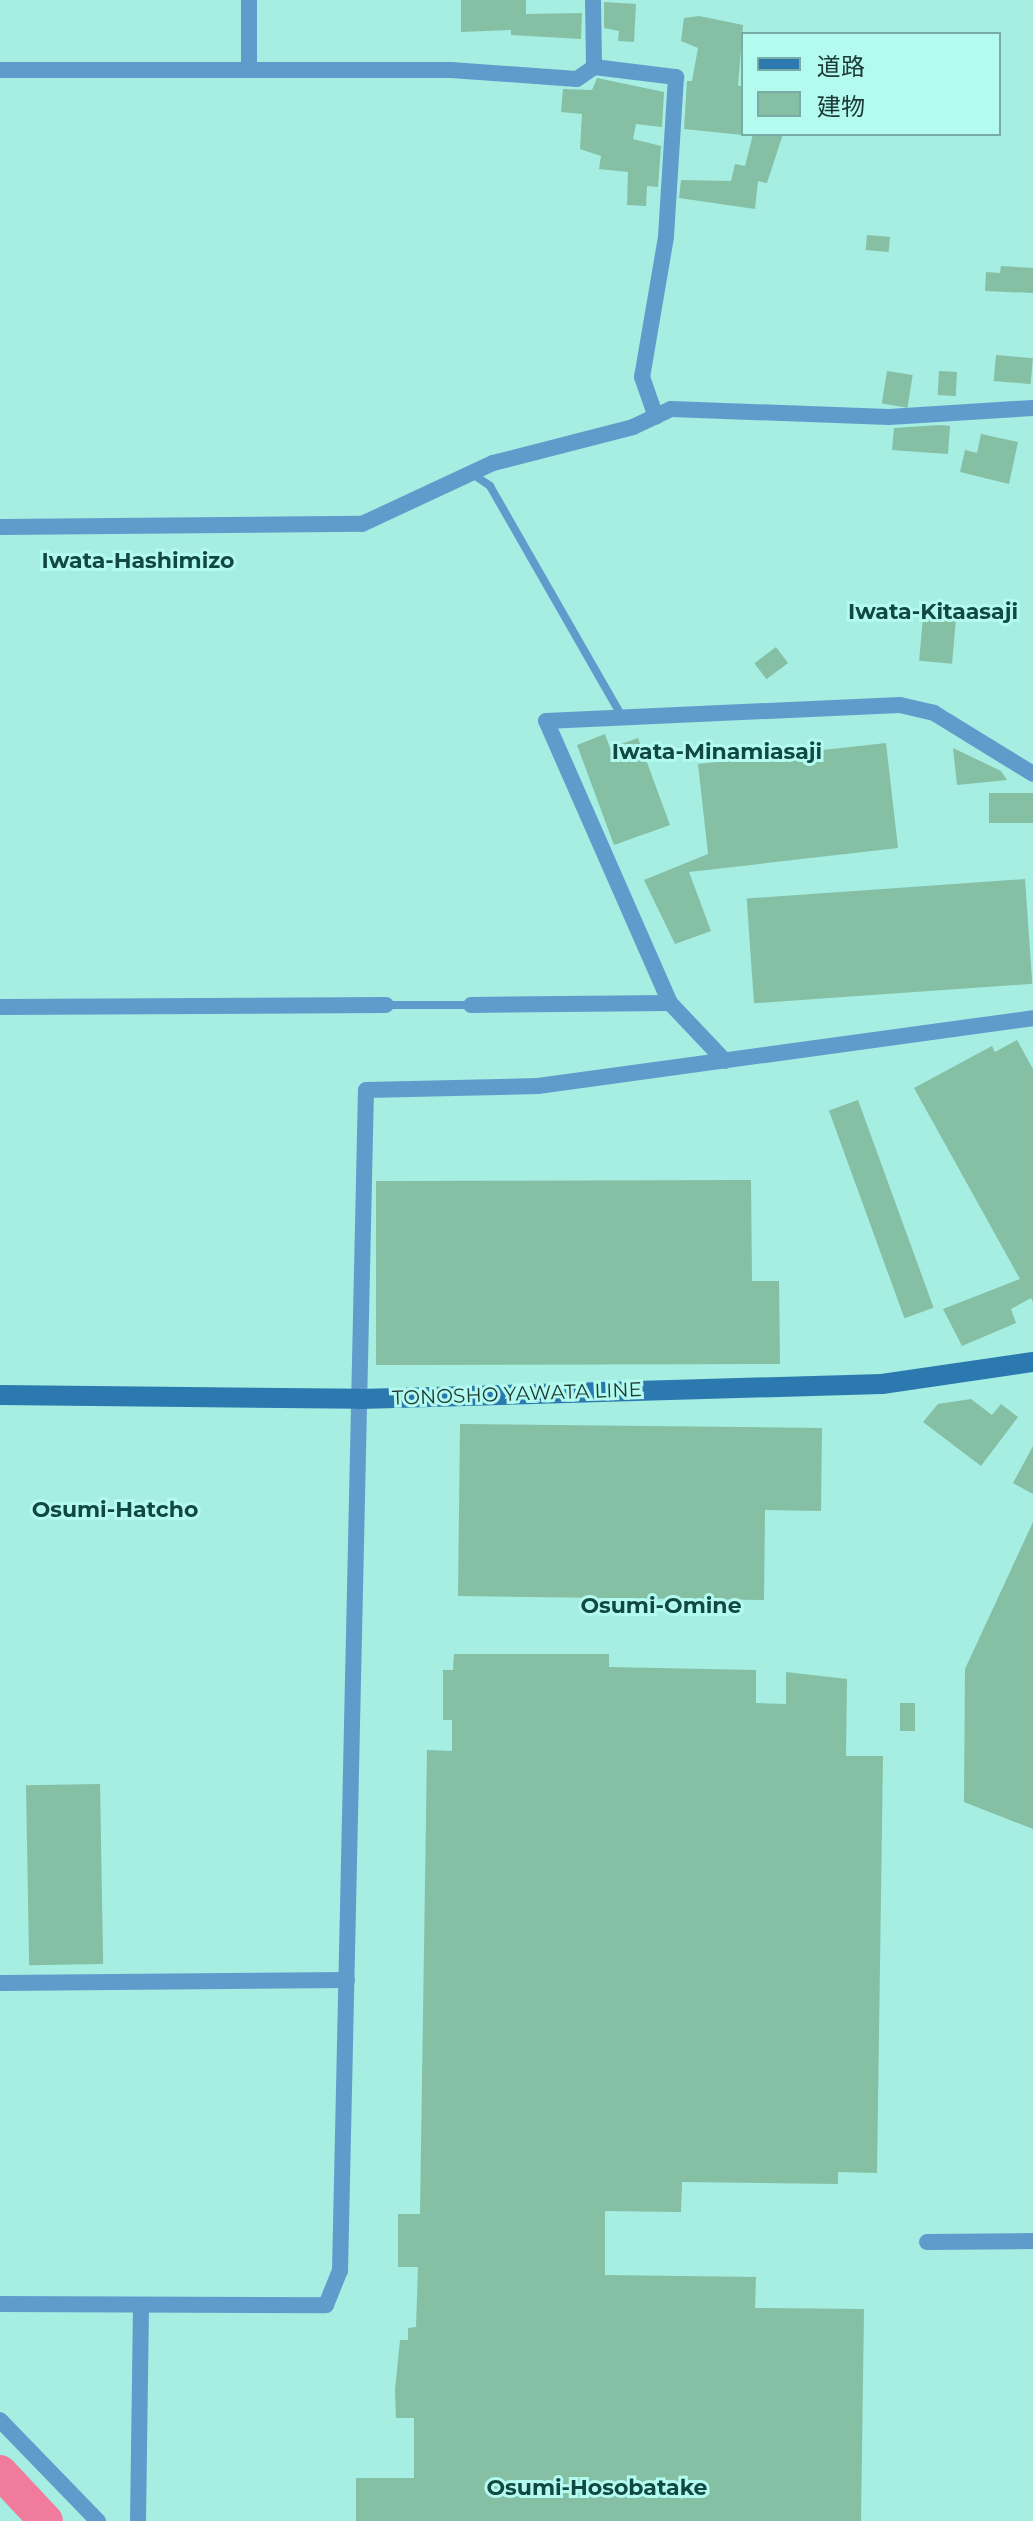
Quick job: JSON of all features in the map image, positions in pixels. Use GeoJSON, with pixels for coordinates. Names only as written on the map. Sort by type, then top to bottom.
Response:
{"type":"FeatureCollection","features":[{"type":"Feature","properties":{"kind":"main road","name":"TONOSHO YAWATA LINE"},"geometry":{"type":"LineString","coordinates":[[0,1395],[360,1399],[882,1384],[1033,1362]]}},
{"type":"Feature","properties":{"kind":"street"},"geometry":{"type":"LineString","coordinates":[[249,0],[249,68]]}},
{"type":"Feature","properties":{"kind":"street"},"geometry":{"type":"LineString","coordinates":[[593,0],[594,67]]}},
{"type":"Feature","properties":{"kind":"street"},"geometry":{"type":"LineString","coordinates":[[0,70],[451,70],[577,79],[594,67],[676,77],[666,237],[642,377],[656,417]]}},
{"type":"Feature","properties":{"kind":"street"},"geometry":{"type":"LineString","coordinates":[[0,527],[362,524],[470,472],[656,417],[671,409],[889,417],[1033,408]]}},
{"type":"Feature","properties":{"kind":"street"},"geometry":{"type":"LineString","coordinates":[[725,1061],[670,1003],[546,721],[900,705],[934,713],[1033,774]]}},
{"type":"Feature","properties":{"kind":"street"},"geometry":{"type":"LineString","coordinates":[[471,1005],[670,1003]]}},
{"type":"Feature","properties":{"kind":"street"},"geometry":{"type":"LineString","coordinates":[[0,1007],[386,1005]]}},
{"type":"Feature","properties":{"kind":"street"},"geometry":{"type":"LineString","coordinates":[[0,2304],[326,2305],[340,2271],[366,1090],[538,1086],[1033,1018]]}},
{"type":"Feature","properties":{"kind":"street"},"geometry":{"type":"LineString","coordinates":[[0,1983],[347,1980]]}},
{"type":"Feature","properties":{"kind":"street"},"geometry":{"type":"LineString","coordinates":[[927,2242],[1033,2241]]}},
{"type":"Feature","properties":{"kind":"street"},"geometry":{"type":"LineString","coordinates":[[138,2521],[141,2305]]}},
{"type":"Feature","properties":{"kind":"street"},"geometry":{"type":"LineString","coordinates":[[0,2420],[98,2521]]}},
{"type":"Feature","properties":{"kind":"lane"},"geometry":{"type":"LineString","coordinates":[[470,472],[490,486],[623,719]]}},
{"type":"Feature","properties":{"kind":"lane"},"geometry":{"type":"LineString","coordinates":[[386,1005],[471,1005]]}},
{"type":"Feature","properties":{"kind":"building"},"geometry":{"type":"Polygon","coordinates":[[[461,0],[526,0],[526,14],[582,13],[581,39],[511,35],[511,30],[461,32],[461,0]]]}},
{"type":"Feature","properties":{"kind":"building"},"geometry":{"type":"Polygon","coordinates":[[[604,2],[636,4],[634,42],[618,41],[619,31],[604,28],[604,2]]]}},
{"type":"Feature","properties":{"kind":"building"},"geometry":{"type":"Polygon","coordinates":[[[699,16],[743,25],[738,86],[741,86],[741,135],[684,129],[687,81],[692,81],[698,48],[681,41],[684,18],[699,16]]]}},
{"type":"Feature","properties":{"kind":"building"},"geometry":{"type":"Polygon","coordinates":[[[597,78],[664,92],[662,127],[636,124],[633,139],[661,146],[658,187],[647,186],[646,206],[627,205],[628,172],[599,169],[601,156],[580,149],[582,114],[561,112],[563,89],[592,90],[597,78]]]}},
{"type":"Feature","properties":{"kind":"building"},"geometry":{"type":"Polygon","coordinates":[[[752,136],[782,136],[767,183],[758,181],[755,209],[679,198],[681,180],[731,181],[735,164],[745,166],[752,136]]]}},
{"type":"Feature","properties":{"kind":"building"},"geometry":{"type":"Polygon","coordinates":[[[867,235],[890,237],[889,252],[866,250],[867,235]]]}},
{"type":"Feature","properties":{"kind":"building"},"geometry":{"type":"Polygon","coordinates":[[[1001,266],[1033,268],[1033,293],[985,291],[986,272],[1000,273],[1001,266]]]}},
{"type":"Feature","properties":{"kind":"building"},"geometry":{"type":"Polygon","coordinates":[[[996,355],[1033,358],[1031,384],[994,381],[996,355]]]}},
{"type":"Feature","properties":{"kind":"building"},"geometry":{"type":"Polygon","coordinates":[[[887,371],[913,375],[908,408],[882,404],[887,371]]]}},
{"type":"Feature","properties":{"kind":"building"},"geometry":{"type":"Polygon","coordinates":[[[939,371],[957,372],[956,396],[938,395],[939,371]]]}},
{"type":"Feature","properties":{"kind":"building"},"geometry":{"type":"Polygon","coordinates":[[[950,426],[948,454],[892,450],[894,428],[950,426]]]}},
{"type":"Feature","properties":{"kind":"building"},"geometry":{"type":"Polygon","coordinates":[[[981,434],[1018,442],[1009,484],[960,472],[965,450],[977,453],[981,434]]]}},
{"type":"Feature","properties":{"kind":"building"},"geometry":{"type":"Polygon","coordinates":[[[923,617],[956,620],[952,664],[919,661],[923,617]]]}},
{"type":"Feature","properties":{"kind":"building"},"geometry":{"type":"Polygon","coordinates":[[[776,647],[788,663],[766,679],[754,663],[776,647]]]}},
{"type":"Feature","properties":{"kind":"building"},"geometry":{"type":"Polygon","coordinates":[[[605,734],[610,748],[638,738],[670,825],[614,845],[577,745],[605,734]]]}},
{"type":"Feature","properties":{"kind":"building"},"geometry":{"type":"Polygon","coordinates":[[[886,743],[898,848],[689,872],[711,931],[675,944],[644,880],[708,854],[698,764],[886,743]]]}},
{"type":"Feature","properties":{"kind":"building"},"geometry":{"type":"Polygon","coordinates":[[[953,748],[1001,771],[1007,780],[957,785],[953,748]]]}},
{"type":"Feature","properties":{"kind":"building"},"geometry":{"type":"Polygon","coordinates":[[[989,793],[1033,793],[1033,823],[989,823],[989,793]]]}},
{"type":"Feature","properties":{"kind":"building"},"geometry":{"type":"Polygon","coordinates":[[[1025,879],[1032,984],[754,1003],[747,898],[1025,879]]]}},
{"type":"Feature","properties":{"kind":"building"},"geometry":{"type":"Polygon","coordinates":[[[1017,1040],[1033,1069],[1033,1302],[1031,1298],[1011,1309],[1016,1323],[962,1346],[943,1309],[1020,1279],[914,1088],[992,1046],[995,1052],[1017,1040]]]}},
{"type":"Feature","properties":{"kind":"building"},"geometry":{"type":"Polygon","coordinates":[[[858,1100],[934,1308],[904,1318],[829,1111],[858,1100]]]}},
{"type":"Feature","properties":{"kind":"building"},"geometry":{"type":"Polygon","coordinates":[[[751,1180],[752,1281],[779,1281],[780,1364],[376,1365],[376,1181],[751,1180]]]}},
{"type":"Feature","properties":{"kind":"building"},"geometry":{"type":"Polygon","coordinates":[[[971,1399],[992,1415],[1001,1404],[1018,1417],[981,1466],[923,1422],[938,1404],[971,1399]]]}},
{"type":"Feature","properties":{"kind":"building"},"geometry":{"type":"Polygon","coordinates":[[[460,1424],[822,1428],[821,1511],[765,1510],[764,1600],[458,1596],[460,1424]]]}},
{"type":"Feature","properties":{"kind":"building"},"geometry":{"type":"Polygon","coordinates":[[[1033,1446],[1033,1494],[1013,1483],[1033,1446]]]}},
{"type":"Feature","properties":{"kind":"building"},"geometry":{"type":"Polygon","coordinates":[[[1033,1522],[1033,1829],[964,1802],[965,1669],[1033,1522]]]}},
{"type":"Feature","properties":{"kind":"building"},"geometry":{"type":"Polygon","coordinates":[[[454,1654],[609,1654],[609,1667],[756,1670],[756,1703],[786,1704],[786,1672],[847,1679],[846,1756],[883,1756],[877,2173],[838,2172],[838,2184],[682,2182],[681,2212],[605,2211],[605,2275],[756,2277],[755,2308],[864,2309],[861,2521],[356,2521],[356,2478],[414,2478],[414,2418],[396,2418],[395,2390],[400,2340],[408,2340],[408,2328],[416,2327],[418,2267],[398,2267],[398,2214],[420,2214],[427,1750],[452,1751],[452,1720],[443,1720],[443,1670],[453,1670],[454,1654]]]}},
{"type":"Feature","properties":{"kind":"building"},"geometry":{"type":"Polygon","coordinates":[[[900,1703],[915,1703],[915,1731],[900,1731],[900,1703]]]}},
{"type":"Feature","properties":{"kind":"building"},"geometry":{"type":"Polygon","coordinates":[[[100,1784],[103,1964],[29,1965],[26,1785],[100,1784]]]}},
{"type":"Feature","properties":{"kind":"waterway"},"geometry":{"type":"LineString","coordinates":[[0,2472],[46,2521]]}},
{"type":"Feature","properties":{"kind":"district","name":"Iwata-Hashimizo"},"geometry":{"type":"Point","coordinates":[138,561]}},
{"type":"Feature","properties":{"kind":"district","name":"Iwata-Kitaasaji"},"geometry":{"type":"Point","coordinates":[933,612]}},
{"type":"Feature","properties":{"kind":"district","name":"Iwata-Minamiasaji"},"geometry":{"type":"Point","coordinates":[717,752]}},
{"type":"Feature","properties":{"kind":"district","name":"Osumi-Hatcho"},"geometry":{"type":"Point","coordinates":[115,1510]}},
{"type":"Feature","properties":{"kind":"district","name":"Osumi-Omine"},"geometry":{"type":"Point","coordinates":[661,1606]}},
{"type":"Feature","properties":{"kind":"district","name":"Osumi-Hosobatake"},"geometry":{"type":"Point","coordinates":[597,2488]}}]}
